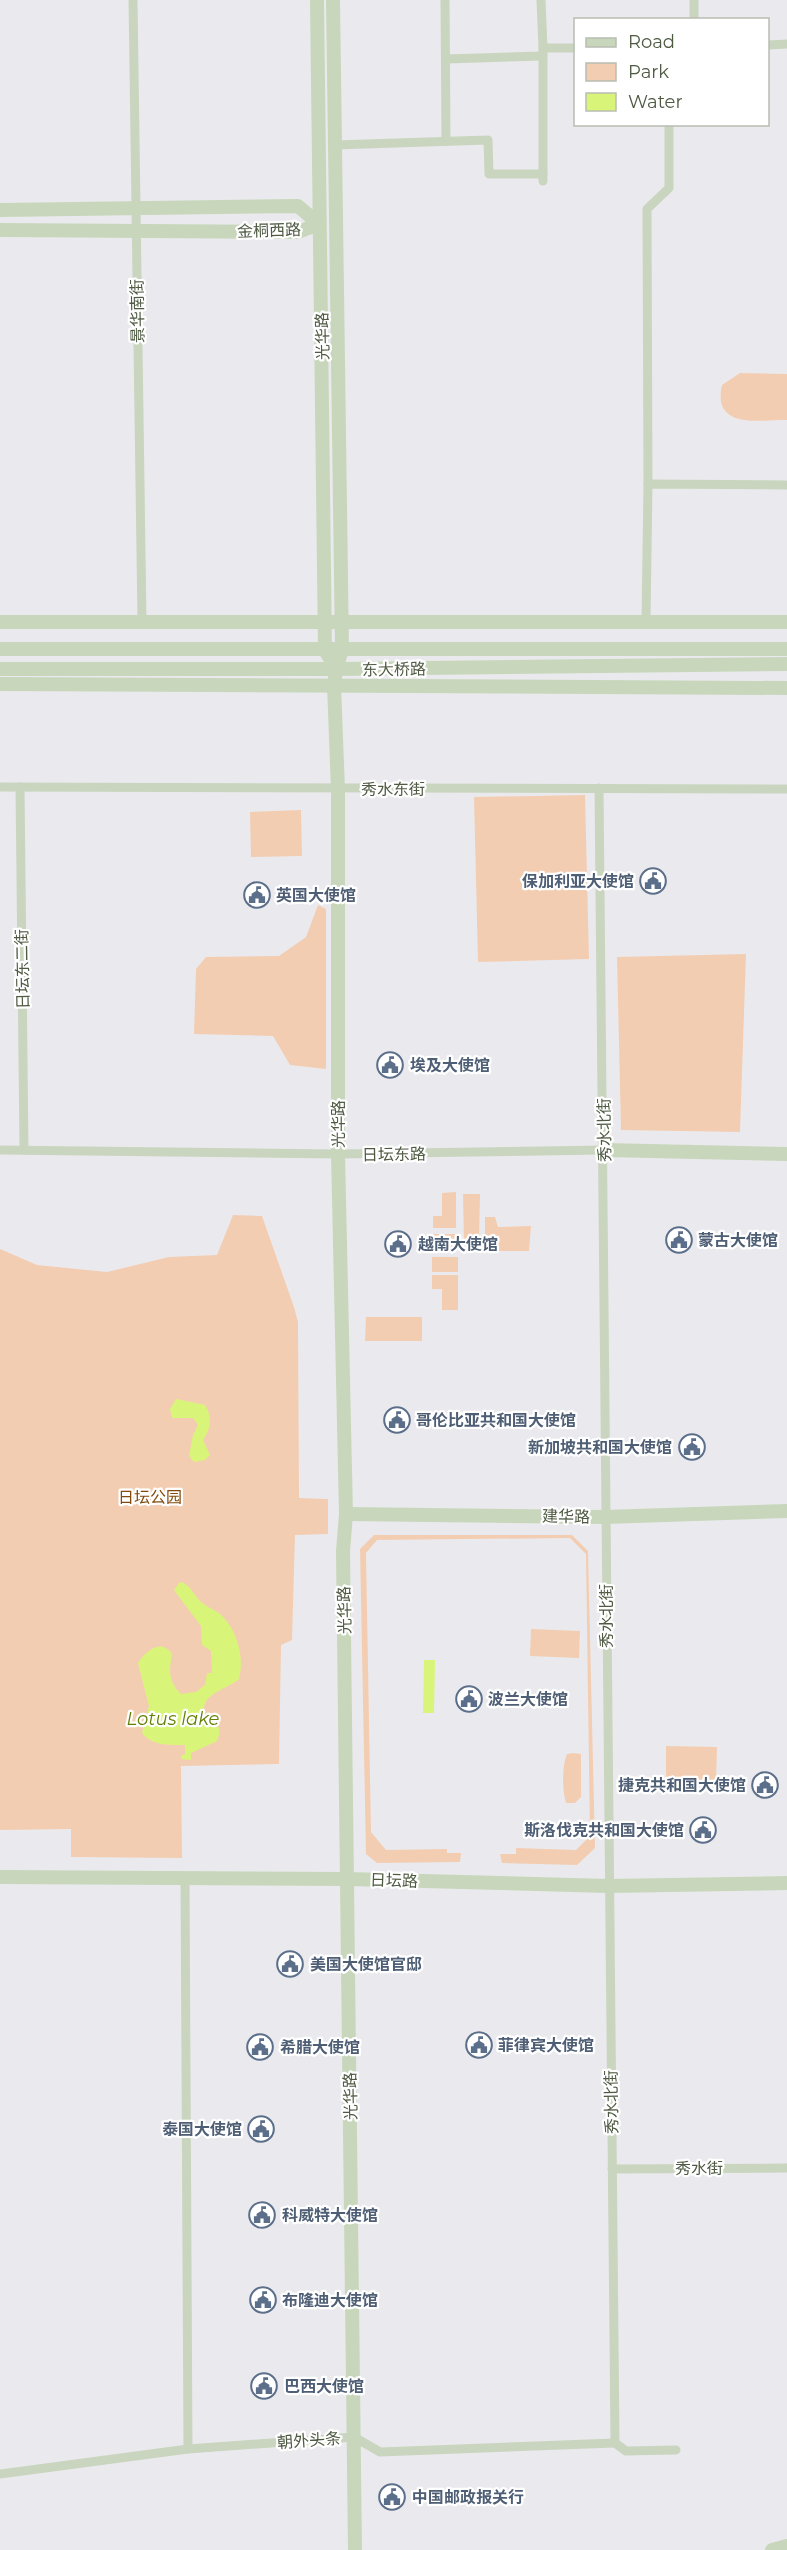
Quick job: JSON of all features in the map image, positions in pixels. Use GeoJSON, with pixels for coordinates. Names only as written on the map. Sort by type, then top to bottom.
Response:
{"type":"FeatureCollection","features":[{"type":"Feature","properties":{"kind":"main road","name":"光华路"},"geometry":{"type":"LineString","coordinates":[[316,0],[325,650]]}},
{"type":"Feature","properties":{"kind":"main road","name":"光华路"},"geometry":{"type":"LineString","coordinates":[[333,0],[342,650],[334,685],[338,790],[338,1154],[346,1514],[343,1551],[355,2550]]}},
{"type":"Feature","properties":{"kind":"main road","name":"金桐西路"},"geometry":{"type":"LineString","coordinates":[[0,210],[298,206],[319,224],[298,232],[0,230]]}},
{"type":"Feature","properties":{"kind":"main road"},"geometry":{"type":"LineString","coordinates":[[0,622],[787,622]]}},
{"type":"Feature","properties":{"kind":"main road","name":"东大桥路"},"geometry":{"type":"LineString","coordinates":[[0,649],[787,649]]}},
{"type":"Feature","properties":{"kind":"main road"},"geometry":{"type":"LineString","coordinates":[[325,650],[336,669]]}},
{"type":"Feature","properties":{"kind":"main road","name":"东大桥路"},"geometry":{"type":"LineString","coordinates":[[0,669],[336,669],[787,664]]}},
{"type":"Feature","properties":{"kind":"main road"},"geometry":{"type":"LineString","coordinates":[[0,684],[787,688]]}},
{"type":"Feature","properties":{"kind":"main road","name":"日坛东路"},"geometry":{"type":"LineString","coordinates":[[604,1150],[787,1154]]}},
{"type":"Feature","properties":{"kind":"main road","name":"建华路"},"geometry":{"type":"LineString","coordinates":[[346,1514],[605,1517],[787,1511]]}},
{"type":"Feature","properties":{"kind":"main road","name":"日坛路"},"geometry":{"type":"LineString","coordinates":[[0,1877],[346,1879],[608,1886],[787,1883]]}},
{"type":"Feature","properties":{"kind":"main road"},"geometry":{"type":"LineString","coordinates":[[772,2550],[787,2546]]}},
{"type":"Feature","properties":{"kind":"street","name":"景华南街"},"geometry":{"type":"LineString","coordinates":[[133,0],[142,622]]}},
{"type":"Feature","properties":{"kind":"street"},"geometry":{"type":"LineString","coordinates":[[446,0],[446,141]]}},
{"type":"Feature","properties":{"kind":"street"},"geometry":{"type":"LineString","coordinates":[[335,145],[488,140],[489,174],[543,177],[541,0]]}},
{"type":"Feature","properties":{"kind":"street"},"geometry":{"type":"LineString","coordinates":[[694,0],[694,18]]}},
{"type":"Feature","properties":{"kind":"street"},"geometry":{"type":"LineString","coordinates":[[769,45],[787,44]]}},
{"type":"Feature","properties":{"kind":"street"},"geometry":{"type":"LineString","coordinates":[[446,59],[574,48]]}},
{"type":"Feature","properties":{"kind":"street"},"geometry":{"type":"LineString","coordinates":[[646,621],[647,209],[669,188],[669,126]]}},
{"type":"Feature","properties":{"kind":"street"},"geometry":{"type":"LineString","coordinates":[[648,484],[787,485]]}},
{"type":"Feature","properties":{"kind":"street","name":"秀水东街"},"geometry":{"type":"LineString","coordinates":[[0,787],[338,790],[787,789]]}},
{"type":"Feature","properties":{"kind":"street","name":"日坛东二街"},"geometry":{"type":"LineString","coordinates":[[20,787],[24,1150]]}},
{"type":"Feature","properties":{"kind":"street","name":"秀水北街"},"geometry":{"type":"LineString","coordinates":[[599,788],[615,2443]]}},
{"type":"Feature","properties":{"kind":"street","name":"日坛东路"},"geometry":{"type":"LineString","coordinates":[[0,1150],[338,1154],[604,1150]]}},
{"type":"Feature","properties":{"kind":"street"},"geometry":{"type":"LineString","coordinates":[[185,1878],[188,2449]]}},
{"type":"Feature","properties":{"kind":"street","name":"秀水街"},"geometry":{"type":"LineString","coordinates":[[612,2169],[787,2168]]}},
{"type":"Feature","properties":{"kind":"street","name":"朝外头条"},"geometry":{"type":"LineString","coordinates":[[0,2474],[188,2449],[354,2437],[380,2452],[615,2443],[626,2451],[676,2450]]}},
{"type":"Feature","properties":{"kind":"green space"},"geometry":{"type":"Polygon","coordinates":[[[740,373],[787,374],[787,420],[751,421],[731,415],[724,409],[721,399],[722,385],[740,373]]]}},
{"type":"Feature","properties":{"kind":"green space"},"geometry":{"type":"Polygon","coordinates":[[[585,795],[589,959],[478,962],[474,797],[585,795]]]}},
{"type":"Feature","properties":{"kind":"green space"},"geometry":{"type":"Polygon","coordinates":[[[301,810],[302,856],[251,857],[250,812],[301,810]]]}},
{"type":"Feature","properties":{"kind":"green space"},"geometry":{"type":"Polygon","coordinates":[[[318,905],[326,909],[326,1069],[290,1065],[273,1036],[194,1034],[196,969],[206,957],[279,956],[306,937],[318,905]]]}},
{"type":"Feature","properties":{"kind":"green space"},"geometry":{"type":"Polygon","coordinates":[[[746,954],[740,1132],[621,1130],[617,957],[746,954]]]}},
{"type":"Feature","properties":{"kind":"green space"},"geometry":{"type":"Polygon","coordinates":[[[456,1192],[456,1228],[433,1228],[433,1216],[442,1216],[442,1193],[456,1192]]]}},
{"type":"Feature","properties":{"kind":"green space"},"geometry":{"type":"Polygon","coordinates":[[[463,1194],[480,1194],[479,1241],[464,1242],[463,1194]]]}},
{"type":"Feature","properties":{"kind":"green space","name":"日坛公园"},"geometry":{"type":"Polygon","coordinates":[[[233,1215],[262,1216],[294,1307],[298,1322],[299,1498],[328,1499],[328,1534],[295,1535],[292,1640],[281,1645],[279,1764],[181,1766],[182,1858],[71,1857],[71,1829],[0,1830],[0,1249],[37,1265],[107,1272],[169,1257],[217,1255],[233,1215]]]}},
{"type":"Feature","properties":{"kind":"green space"},"geometry":{"type":"Polygon","coordinates":[[[485,1217],[495,1217],[498,1227],[531,1226],[529,1251],[490,1251],[485,1243],[485,1217]]]}},
{"type":"Feature","properties":{"kind":"green space"},"geometry":{"type":"Polygon","coordinates":[[[431,1234],[458,1234],[458,1248],[431,1248],[431,1234]]]}},
{"type":"Feature","properties":{"kind":"green space"},"geometry":{"type":"Polygon","coordinates":[[[432,1257],[458,1257],[458,1272],[432,1272],[432,1257]]]}},
{"type":"Feature","properties":{"kind":"green space"},"geometry":{"type":"Polygon","coordinates":[[[432,1275],[458,1275],[458,1310],[442,1310],[442,1289],[432,1289],[432,1275]]]}},
{"type":"Feature","properties":{"kind":"green space"},"geometry":{"type":"Polygon","coordinates":[[[366,1317],[422,1317],[422,1341],[365,1341],[366,1317]]]}},
{"type":"Feature","properties":{"kind":"green space"},"geometry":{"type":"Polygon","coordinates":[[[374,1535],[572,1535],[588,1551],[595,1848],[577,1865],[502,1863],[500,1854],[516,1854],[516,1848],[576,1850],[590,1836],[586,1554],[570,1538],[377,1540],[366,1553],[371,1832],[386,1850],[447,1849],[447,1853],[461,1853],[460,1862],[377,1863],[366,1854],[360,1549],[374,1535]]]}},
{"type":"Feature","properties":{"kind":"green space"},"geometry":{"type":"Polygon","coordinates":[[[531,1629],[580,1631],[579,1658],[530,1656],[531,1629]]]}},
{"type":"Feature","properties":{"kind":"green space"},"geometry":{"type":"Polygon","coordinates":[[[666,1746],[717,1747],[716,1782],[666,1781],[666,1746]]]}},
{"type":"Feature","properties":{"kind":"green space"},"geometry":{"type":"Polygon","coordinates":[[[567,1754],[581,1754],[581,1797],[575,1803],[566,1803],[563,1785],[564,1765],[567,1754]]]}},
{"type":"Feature","properties":{"kind":"water"},"geometry":{"type":"Polygon","coordinates":[[[176,1399],[205,1405],[208,1410],[210,1423],[203,1440],[210,1455],[205,1460],[194,1462],[189,1456],[193,1435],[198,1425],[193,1418],[172,1418],[170,1409],[176,1399]]]}},
{"type":"Feature","properties":{"kind":"water","name":"Lotus lake"},"geometry":{"type":"Polygon","coordinates":[[[180,1582],[189,1587],[202,1603],[218,1612],[226,1620],[238,1644],[241,1662],[239,1679],[212,1695],[205,1703],[207,1718],[219,1729],[217,1741],[191,1753],[191,1760],[181,1759],[185,1754],[185,1745],[156,1743],[142,1733],[149,1706],[138,1663],[145,1654],[154,1648],[168,1649],[172,1654],[170,1676],[181,1694],[196,1692],[205,1685],[207,1673],[212,1673],[211,1651],[202,1645],[201,1626],[174,1590],[180,1582]]]}},
{"type":"Feature","properties":{"kind":"water"},"geometry":{"type":"Polygon","coordinates":[[[424,1660],[435,1660],[434,1713],[423,1713],[424,1660]]]}},
{"type":"Feature","properties":{"kind":"place","name":"保加利亚大使馆"},"geometry":{"type":"Point","coordinates":[653,881]}},
{"type":"Feature","properties":{"kind":"place","name":"英国大使馆"},"geometry":{"type":"Point","coordinates":[257,895]}},
{"type":"Feature","properties":{"kind":"place","name":"埃及大使馆"},"geometry":{"type":"Point","coordinates":[390,1065]}},
{"type":"Feature","properties":{"kind":"place","name":"蒙古大使馆"},"geometry":{"type":"Point","coordinates":[679,1240]}},
{"type":"Feature","properties":{"kind":"place","name":"越南大使馆"},"geometry":{"type":"Point","coordinates":[398,1244]}},
{"type":"Feature","properties":{"kind":"place","name":"哥伦比亚共和国大使馆"},"geometry":{"type":"Point","coordinates":[397,1420]}},
{"type":"Feature","properties":{"kind":"place","name":"新加坡共和国大使馆"},"geometry":{"type":"Point","coordinates":[692,1447]}},
{"type":"Feature","properties":{"kind":"place","name":"波兰大使馆"},"geometry":{"type":"Point","coordinates":[469,1699]}},
{"type":"Feature","properties":{"kind":"place","name":"捷克共和国大使馆"},"geometry":{"type":"Point","coordinates":[765,1785]}},
{"type":"Feature","properties":{"kind":"place","name":"斯洛伐克共和国大使馆"},"geometry":{"type":"Point","coordinates":[703,1830]}},
{"type":"Feature","properties":{"kind":"place","name":"美国大使馆官邸"},"geometry":{"type":"Point","coordinates":[290,1964]}},
{"type":"Feature","properties":{"kind":"place","name":"菲律宾大使馆"},"geometry":{"type":"Point","coordinates":[479,2045]}},
{"type":"Feature","properties":{"kind":"place","name":"希腊大使馆"},"geometry":{"type":"Point","coordinates":[260,2047]}},
{"type":"Feature","properties":{"kind":"place","name":"泰国大使馆"},"geometry":{"type":"Point","coordinates":[261,2129]}},
{"type":"Feature","properties":{"kind":"place","name":"科威特大使馆"},"geometry":{"type":"Point","coordinates":[262,2215]}},
{"type":"Feature","properties":{"kind":"place","name":"布隆迪大使馆"},"geometry":{"type":"Point","coordinates":[263,2300]}},
{"type":"Feature","properties":{"kind":"place","name":"巴西大使馆"},"geometry":{"type":"Point","coordinates":[264,2386]}},
{"type":"Feature","properties":{"kind":"place","name":"中国邮政报关行"},"geometry":{"type":"Point","coordinates":[392,2497]}}]}
